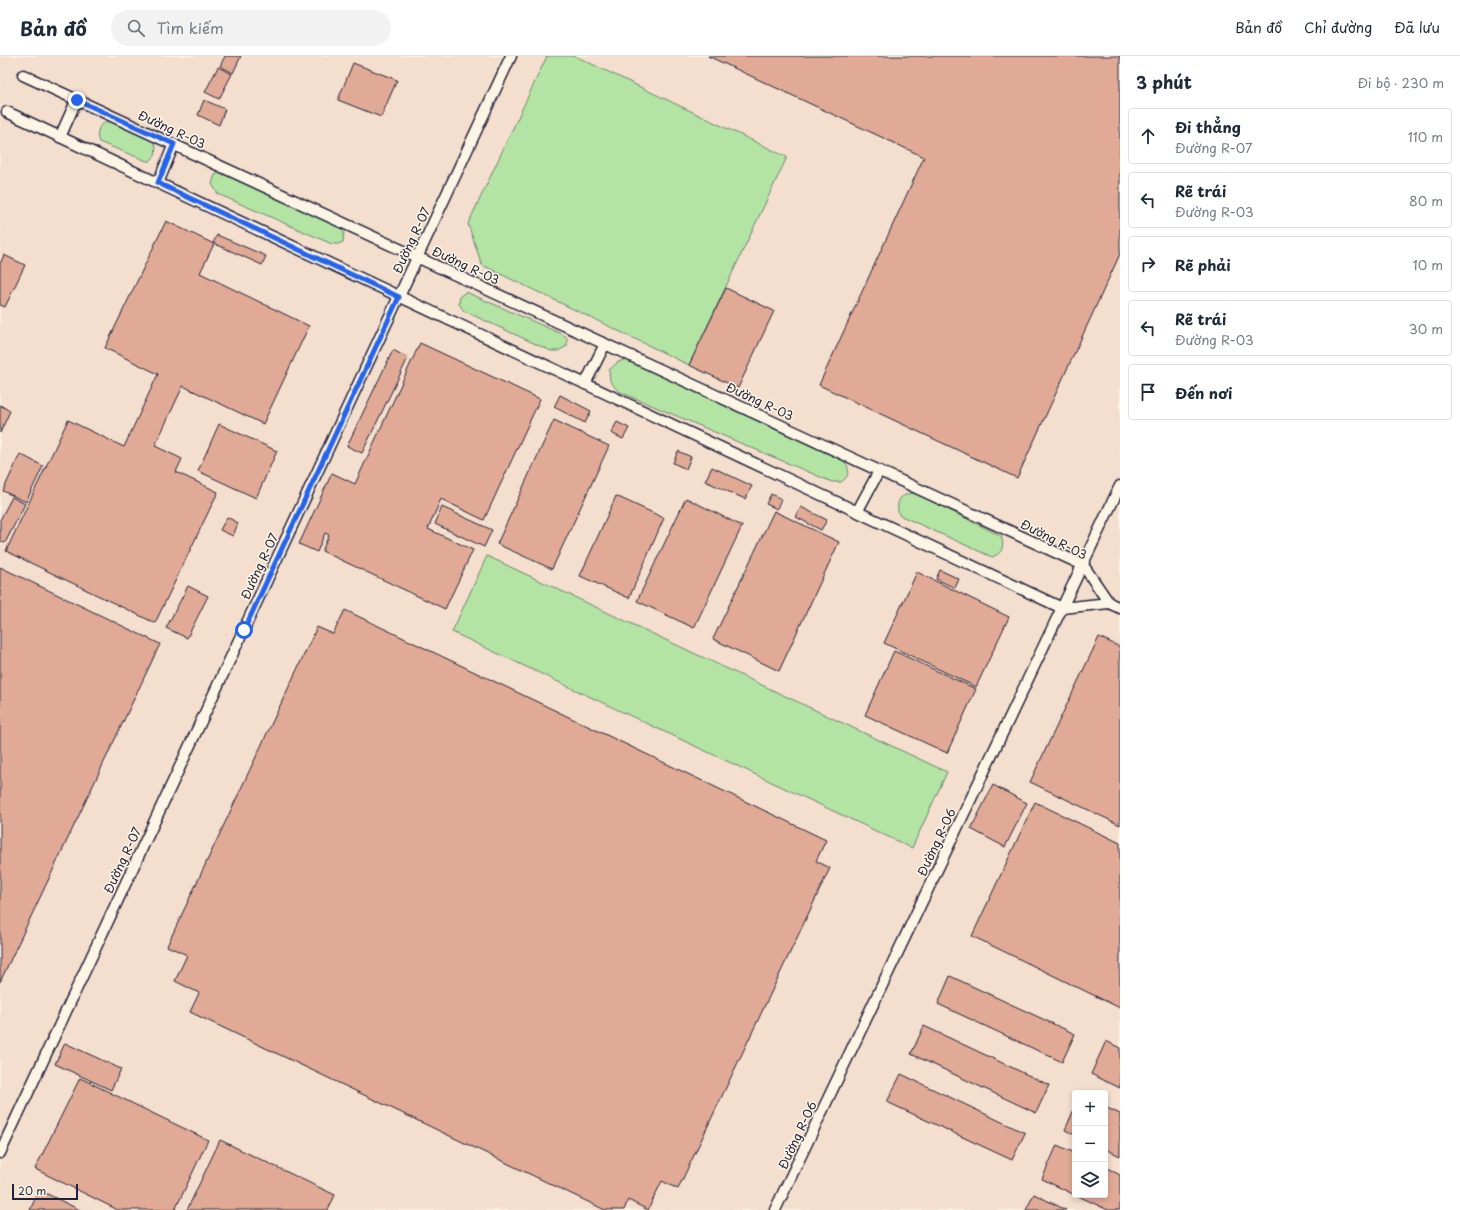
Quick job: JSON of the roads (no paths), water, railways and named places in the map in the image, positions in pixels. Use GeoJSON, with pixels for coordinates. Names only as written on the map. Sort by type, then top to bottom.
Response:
{"type":"FeatureCollection","features":[{"type":"Feature","properties":{"kind":"lane","name":"Đường R-07"},"geometry":{"type":"LineString","coordinates":[[0,1153],[511,56]]}},
{"type":"Feature","properties":{"kind":"lane","name":"Đường R-03"},"geometry":{"type":"LineString","coordinates":[[23,75],[1082,565],[1109,603]]}},
{"type":"Feature","properties":{"kind":"lane"},"geometry":{"type":"LineString","coordinates":[[60,137],[77,100]]}},
{"type":"Feature","properties":{"kind":"lane"},"geometry":{"type":"LineString","coordinates":[[7,112],[1062,608],[1109,603],[1120,608]]}},
{"type":"Feature","properties":{"kind":"lane"},"geometry":{"type":"LineString","coordinates":[[158,183],[174,144]]}},
{"type":"Feature","properties":{"kind":"lane"},"geometry":{"type":"LineString","coordinates":[[584,384],[606,344]]}},
{"type":"Feature","properties":{"kind":"lane"},"geometry":{"type":"LineString","coordinates":[[857,512],[879,471]]}},
{"type":"Feature","properties":{"kind":"lane","name":"Đường R-06"},"geometry":{"type":"LineString","coordinates":[[775,1210],[1120,486]]}}]}
